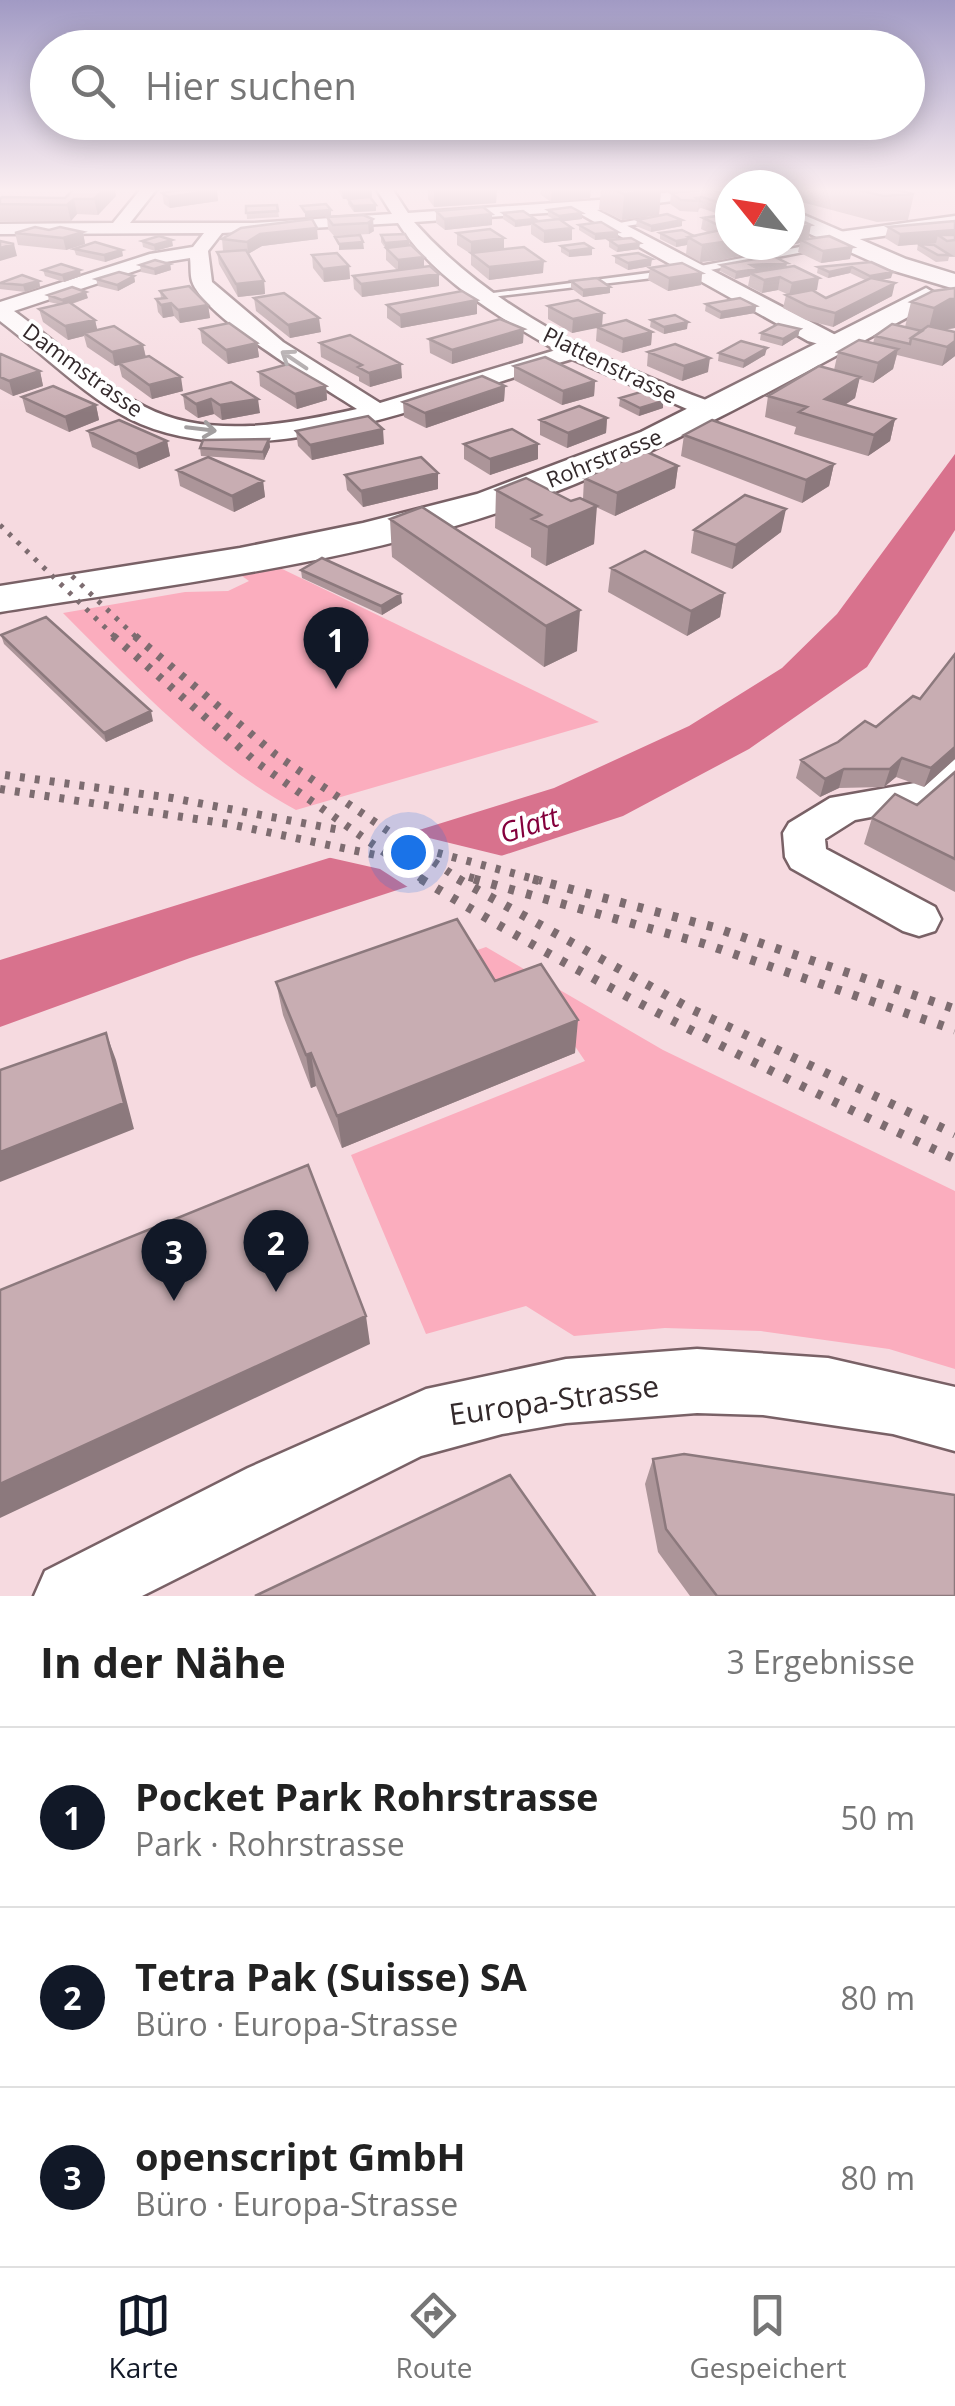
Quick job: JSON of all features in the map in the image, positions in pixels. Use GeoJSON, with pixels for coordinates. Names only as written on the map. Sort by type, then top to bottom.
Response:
{"type":"FeatureCollection","features":[{"type":"Feature","properties":{"kind":"main road"},"geometry":{"type":"LineString","coordinates":[[899,264],[936,296]]}},
{"type":"Feature","properties":{"kind":"main road","name":"Rohrstrasse"},"geometry":{"type":"LineString","coordinates":[[0,599],[240,561],[491,502],[586,468],[936,296]]}},
{"type":"Feature","properties":{"kind":"street","name":"Dammstrasse"},"geometry":{"type":"LineString","coordinates":[[0,310],[137,264]]}},
{"type":"Feature","properties":{"kind":"street"},"geometry":{"type":"LineString","coordinates":[[200,264],[202,282],[226,309],[275,348],[377,411]]}},
{"type":"Feature","properties":{"kind":"street","name":"Plattenstrasse"},"geometry":{"type":"LineString","coordinates":[[445,264],[483,295],[576,352],[674,398],[710,410]]}},
{"type":"Feature","properties":{"kind":"street"},"geometry":{"type":"LineString","coordinates":[[685,264],[816,336],[840,343]]}},
{"type":"Feature","properties":{"kind":"street","name":"Dammstrasse"},"geometry":{"type":"LineString","coordinates":[[0,310],[140,415],[208,431],[286,431],[342,423],[576,352]]}},
{"type":"Feature","properties":{"kind":"street"},"geometry":{"type":"LineString","coordinates":[[919,918],[806,856],[804,833],[844,808],[926,795],[955,772]]}},
{"type":"Feature","properties":{"kind":"street","name":"Europa-Strasse"},"geometry":{"type":"LineString","coordinates":[[70,1596],[240,1505],[400,1434],[435,1419],[518,1400],[616,1386],[703,1382],[808,1385],[955,1419]]}},
{"type":"Feature","properties":{"kind":"lane"},"geometry":{"type":"LineString","coordinates":[[483,295],[722,264]]}},
{"type":"Feature","properties":{"kind":"shaded area"},"geometry":{"type":"Polygon","coordinates":[[[274,565],[599,722],[296,810],[263,791],[202,745],[63,613],[185,592],[228,591],[249,581],[242,576],[274,565]]]}},
{"type":"Feature","properties":{"kind":"shaded area"},"geometry":{"type":"Polygon","coordinates":[[[486,947],[663,1050],[955,1191],[955,1369],[889,1349],[761,1331],[665,1328],[574,1336],[526,1306],[426,1334],[351,1155],[585,1061],[541,996],[501,1010],[466,954],[486,947]]]}},
{"type":"Feature","properties":{"kind":"water","name":"Glatt"},"geometry":{"type":"Polygon","coordinates":[[[955,454],[955,530],[867,667],[749,749],[623,816],[190,958],[0,1027],[0,960],[554,788],[689,726],[782,668],[837,614],[955,454]]]}},
{"type":"Feature","properties":{"kind":"pier"},"geometry":{"type":"Polygon","coordinates":[[[407,828],[417,835],[515,859],[414,891],[380,869],[318,855],[407,828]]]}},
{"type":"Feature","properties":{"kind":"building"},"geometry":{"type":"Polygon","coordinates":[[[63,264],[80,270],[62,275],[43,270],[63,264]]]}},
{"type":"Feature","properties":{"kind":"building"},"geometry":{"type":"Polygon","coordinates":[[[142,264],[168,264],[154,269],[142,264]]]}},
{"type":"Feature","properties":{"kind":"building"},"geometry":{"type":"Polygon","coordinates":[[[224,264],[254,264],[264,281],[236,284],[224,264]]]}},
{"type":"Feature","properties":{"kind":"building"},"geometry":{"type":"Polygon","coordinates":[[[319,264],[349,266],[323,269],[319,264]]]}},
{"type":"Feature","properties":{"kind":"building"},"geometry":{"type":"Polygon","coordinates":[[[685,264],[702,273],[669,278],[650,268],[685,264]]]}},
{"type":"Feature","properties":{"kind":"building"},"geometry":{"type":"Polygon","coordinates":[[[760,264],[751,265],[758,269],[736,272],[721,265],[760,264]]]}},
{"type":"Feature","properties":{"kind":"building"},"geometry":{"type":"Polygon","coordinates":[[[876,264],[893,272],[870,276],[852,267],[829,272],[818,267],[876,264]]]}},
{"type":"Feature","properties":{"kind":"building"},"geometry":{"type":"Polygon","coordinates":[[[430,266],[439,274],[361,284],[353,276],[430,266]]]}},
{"type":"Feature","properties":{"kind":"building"},"geometry":{"type":"Polygon","coordinates":[[[794,266],[819,278],[792,283],[780,277],[764,280],[750,273],[794,266]]]}},
{"type":"Feature","properties":{"kind":"building"},"geometry":{"type":"Polygon","coordinates":[[[119,272],[134,276],[117,285],[96,279],[119,272]]]}},
{"type":"Feature","properties":{"kind":"building"},"geometry":{"type":"Polygon","coordinates":[[[22,275],[39,281],[23,285],[0,283],[22,275]]]}},
{"type":"Feature","properties":{"kind":"building"},"geometry":{"type":"Polygon","coordinates":[[[597,278],[610,287],[583,290],[571,281],[597,278]]]}},
{"type":"Feature","properties":{"kind":"building"},"geometry":{"type":"Polygon","coordinates":[[[871,278],[895,283],[835,313],[786,295],[812,290],[826,298],[871,278]]]}},
{"type":"Feature","properties":{"kind":"building"},"geometry":{"type":"Polygon","coordinates":[[[189,286],[208,305],[178,310],[171,303],[161,305],[156,299],[166,298],[160,291],[189,286]]]}},
{"type":"Feature","properties":{"kind":"building"},"geometry":{"type":"Polygon","coordinates":[[[72,287],[86,292],[62,300],[48,295],[72,287]]]}},
{"type":"Feature","properties":{"kind":"building"},"geometry":{"type":"Polygon","coordinates":[[[955,288],[955,299],[934,308],[911,302],[933,291],[955,288]]]}},
{"type":"Feature","properties":{"kind":"building"},"geometry":{"type":"Polygon","coordinates":[[[462,291],[477,300],[400,315],[387,305],[462,291]]]}},
{"type":"Feature","properties":{"kind":"building"},"geometry":{"type":"Polygon","coordinates":[[[284,293],[319,318],[288,325],[254,298],[284,293]]]}},
{"type":"Feature","properties":{"kind":"building"},"geometry":{"type":"Polygon","coordinates":[[[740,298],[756,306],[721,312],[706,304],[740,298]]]}},
{"type":"Feature","properties":{"kind":"building"},"geometry":{"type":"Polygon","coordinates":[[[578,300],[603,313],[573,319],[548,306],[578,300]]]}},
{"type":"Feature","properties":{"kind":"building"},"geometry":{"type":"Polygon","coordinates":[[[69,302],[95,320],[65,326],[39,309],[69,302]]]}},
{"type":"Feature","properties":{"kind":"building"},"geometry":{"type":"Polygon","coordinates":[[[675,315],[688,322],[664,327],[651,320],[675,315]]]}},
{"type":"Feature","properties":{"kind":"building"},"geometry":{"type":"Polygon","coordinates":[[[500,319],[524,329],[452,350],[429,339],[500,319]]]}},
{"type":"Feature","properties":{"kind":"building"},"geometry":{"type":"Polygon","coordinates":[[[626,320],[652,332],[623,339],[597,327],[626,320]]]}},
{"type":"Feature","properties":{"kind":"building"},"geometry":{"type":"Polygon","coordinates":[[[229,323],[257,343],[226,350],[200,329],[229,323]]]}},
{"type":"Feature","properties":{"kind":"building"},"geometry":{"type":"Polygon","coordinates":[[[778,324],[800,329],[783,339],[761,333],[778,324]]]}},
{"type":"Feature","properties":{"kind":"building"},"geometry":{"type":"Polygon","coordinates":[[[892,324],[922,331],[911,338],[910,344],[875,336],[892,324]]]}},
{"type":"Feature","properties":{"kind":"building"},"geometry":{"type":"Polygon","coordinates":[[[114,326],[143,345],[112,352],[84,333],[114,326]]]}},
{"type":"Feature","properties":{"kind":"building"},"geometry":{"type":"Polygon","coordinates":[[[928,326],[955,332],[955,341],[947,347],[911,338],[928,326]]]}},
{"type":"Feature","properties":{"kind":"building"},"geometry":{"type":"Polygon","coordinates":[[[350,335],[401,364],[369,373],[358,367],[362,365],[320,343],[350,335]]]}},
{"type":"Feature","properties":{"kind":"building"},"geometry":{"type":"Polygon","coordinates":[[[859,340],[898,349],[878,363],[838,352],[859,340]]]}},
{"type":"Feature","properties":{"kind":"building"},"geometry":{"type":"Polygon","coordinates":[[[741,341],[767,348],[744,361],[719,353],[741,341]]]}},
{"type":"Feature","properties":{"kind":"building"},"geometry":{"type":"Polygon","coordinates":[[[675,344],[710,358],[684,366],[648,352],[675,344]]]}},
{"type":"Feature","properties":{"kind":"building"},"geometry":{"type":"Polygon","coordinates":[[[0,354],[40,371],[9,381],[0,377],[0,354]]]}},
{"type":"Feature","properties":{"kind":"building"},"geometry":{"type":"Polygon","coordinates":[[[149,356],[181,377],[149,385],[119,363],[149,356]]]}},
{"type":"Feature","properties":{"kind":"building"},"geometry":{"type":"Polygon","coordinates":[[[545,357],[595,381],[563,391],[514,366],[545,357]]]}},
{"type":"Feature","properties":{"kind":"building"},"geometry":{"type":"Polygon","coordinates":[[[288,364],[326,386],[295,394],[259,372],[288,364]]]}},
{"type":"Feature","properties":{"kind":"building"},"geometry":{"type":"Polygon","coordinates":[[[819,366],[860,377],[825,399],[895,419],[874,435],[799,412],[807,407],[768,396],[819,366]]]}},
{"type":"Feature","properties":{"kind":"building"},"geometry":{"type":"Polygon","coordinates":[[[482,376],[505,386],[425,413],[403,402],[482,376]]]}},
{"type":"Feature","properties":{"kind":"building"},"geometry":{"type":"Polygon","coordinates":[[[231,382],[258,399],[220,405],[211,399],[196,404],[183,395],[231,382]]]}},
{"type":"Feature","properties":{"kind":"building"},"geometry":{"type":"Polygon","coordinates":[[[53,386],[96,405],[65,417],[22,397],[53,386]]]}},
{"type":"Feature","properties":{"kind":"building"},"geometry":{"type":"Polygon","coordinates":[[[644,391],[663,401],[640,408],[620,398],[644,391]]]}},
{"type":"Feature","properties":{"kind":"building"},"geometry":{"type":"Polygon","coordinates":[[[579,406],[607,418],[568,433],[540,420],[579,406]]]}},
{"type":"Feature","properties":{"kind":"building"},"geometry":{"type":"Polygon","coordinates":[[[368,416],[383,429],[310,445],[296,431],[368,416]]]}},
{"type":"Feature","properties":{"kind":"building"},"geometry":{"type":"Polygon","coordinates":[[[119,420],[167,441],[136,454],[88,431],[119,420]]]}},
{"type":"Feature","properties":{"kind":"building"},"geometry":{"type":"Polygon","coordinates":[[[712,420],[834,464],[806,480],[684,435],[712,420]]]}},
{"type":"Feature","properties":{"kind":"building"},"geometry":{"type":"Polygon","coordinates":[[[512,429],[538,444],[490,459],[464,444],[512,429]]]}},
{"type":"Feature","properties":{"kind":"building"},"geometry":{"type":"Polygon","coordinates":[[[269,439],[263,452],[200,448],[203,440],[269,439]]]}},
{"type":"Feature","properties":{"kind":"building"},"geometry":{"type":"Polygon","coordinates":[[[645,451],[678,466],[617,493],[584,478],[645,451]]]}},
{"type":"Feature","properties":{"kind":"building"},"geometry":{"type":"Polygon","coordinates":[[[208,457],[263,481],[232,496],[177,470],[208,457]]]}},
{"type":"Feature","properties":{"kind":"building"},"geometry":{"type":"Polygon","coordinates":[[[421,457],[438,473],[361,491],[345,475],[421,457]]]}},
{"type":"Feature","properties":{"kind":"building"},"geometry":{"type":"Polygon","coordinates":[[[526,478],[571,501],[580,498],[597,506],[548,527],[532,519],[541,515],[496,490],[526,478]]]}},
{"type":"Feature","properties":{"kind":"building"},"geometry":{"type":"Polygon","coordinates":[[[745,495],[786,509],[736,545],[694,530],[745,495]]]}},
{"type":"Feature","properties":{"kind":"building"},"geometry":{"type":"Polygon","coordinates":[[[422,507],[580,610],[546,626],[390,519],[422,507]]]}},
{"type":"Feature","properties":{"kind":"building"},"geometry":{"type":"Polygon","coordinates":[[[645,551],[724,593],[691,611],[611,568],[645,551]]]}},
{"type":"Feature","properties":{"kind":"building"},"geometry":{"type":"Polygon","coordinates":[[[322,558],[401,594],[381,606],[301,570],[322,558]]]}},
{"type":"Feature","properties":{"kind":"building"},"geometry":{"type":"Polygon","coordinates":[[[46,617],[151,711],[104,733],[1,635],[46,617]]]}},
{"type":"Feature","properties":{"kind":"building"},"geometry":{"type":"Polygon","coordinates":[[[955,654],[955,747],[931,768],[902,758],[890,769],[844,769],[825,779],[801,760],[838,742],[865,721],[876,727],[913,696],[920,699],[955,654]]]}},
{"type":"Feature","properties":{"kind":"building"},"geometry":{"type":"Polygon","coordinates":[[[955,772],[955,859],[872,818],[895,794],[917,805],[955,772]]]}},
{"type":"Feature","properties":{"kind":"building"},"geometry":{"type":"Polygon","coordinates":[[[457,919],[495,981],[541,964],[578,1020],[337,1116],[276,982],[457,919]]]}},
{"type":"Feature","properties":{"kind":"building"},"geometry":{"type":"Polygon","coordinates":[[[106,1033],[124,1103],[0,1152],[0,1070],[106,1033]]]}},
{"type":"Feature","properties":{"kind":"building"},"geometry":{"type":"Polygon","coordinates":[[[308,1165],[366,1316],[0,1484],[0,1290],[308,1165]]]}},
{"type":"Feature","properties":{"kind":"building"},"geometry":{"type":"Polygon","coordinates":[[[684,1454],[955,1495],[955,1596],[717,1596],[666,1529],[653,1459],[684,1454]]]}},
{"type":"Feature","properties":{"kind":"building"},"geometry":{"type":"Polygon","coordinates":[[[510,1475],[595,1596],[255,1596],[510,1475]]]}},
{"type":"Feature","properties":{"kind":"railway"},"geometry":{"type":"LineString","coordinates":[[0,525],[116,638]]}},
{"type":"Feature","properties":{"kind":"railway"},"geometry":{"type":"LineString","coordinates":[[72,576],[137,638]]}},
{"type":"Feature","properties":{"kind":"railway"},"geometry":{"type":"LineString","coordinates":[[113,636],[256,762],[425,881]]}},
{"type":"Feature","properties":{"kind":"railway"},"geometry":{"type":"LineString","coordinates":[[135,636],[276,755],[462,881]]}},
{"type":"Feature","properties":{"kind":"railway"},"geometry":{"type":"LineString","coordinates":[[5,775],[172,798],[345,831]]}},
{"type":"Feature","properties":{"kind":"railway"},"geometry":{"type":"LineString","coordinates":[[0,789],[229,824],[376,855]]}},
{"type":"Feature","properties":{"kind":"railway"},"geometry":{"type":"LineString","coordinates":[[423,849],[542,881]]}},
{"type":"Feature","properties":{"kind":"railway"},"geometry":{"type":"LineString","coordinates":[[469,877],[483,881]]}},
{"type":"Feature","properties":{"kind":"railway"},"geometry":{"type":"LineString","coordinates":[[421,879],[684,1026],[955,1159]]}},
{"type":"Feature","properties":{"kind":"railway"},"geometry":{"type":"LineString","coordinates":[[458,879],[691,1009],[955,1134]]}},
{"type":"Feature","properties":{"kind":"railway"},"geometry":{"type":"LineString","coordinates":[[474,879],[705,944],[955,1030]]}},
{"type":"Feature","properties":{"kind":"railway"},"geometry":{"type":"LineString","coordinates":[[533,879],[713,927],[955,1009]]}},
{"type":"Feature","properties":{"kind":"place","name":"Pocket Park Rohrstrasse"},"geometry":{"type":"Point","coordinates":[336,689]}},
{"type":"Feature","properties":{"kind":"place","name":"Tetra Pak (Suisse) SA"},"geometry":{"type":"Point","coordinates":[276,1292]}},
{"type":"Feature","properties":{"kind":"place","name":"openscript GmbH"},"geometry":{"type":"Point","coordinates":[174,1301]}}]}
